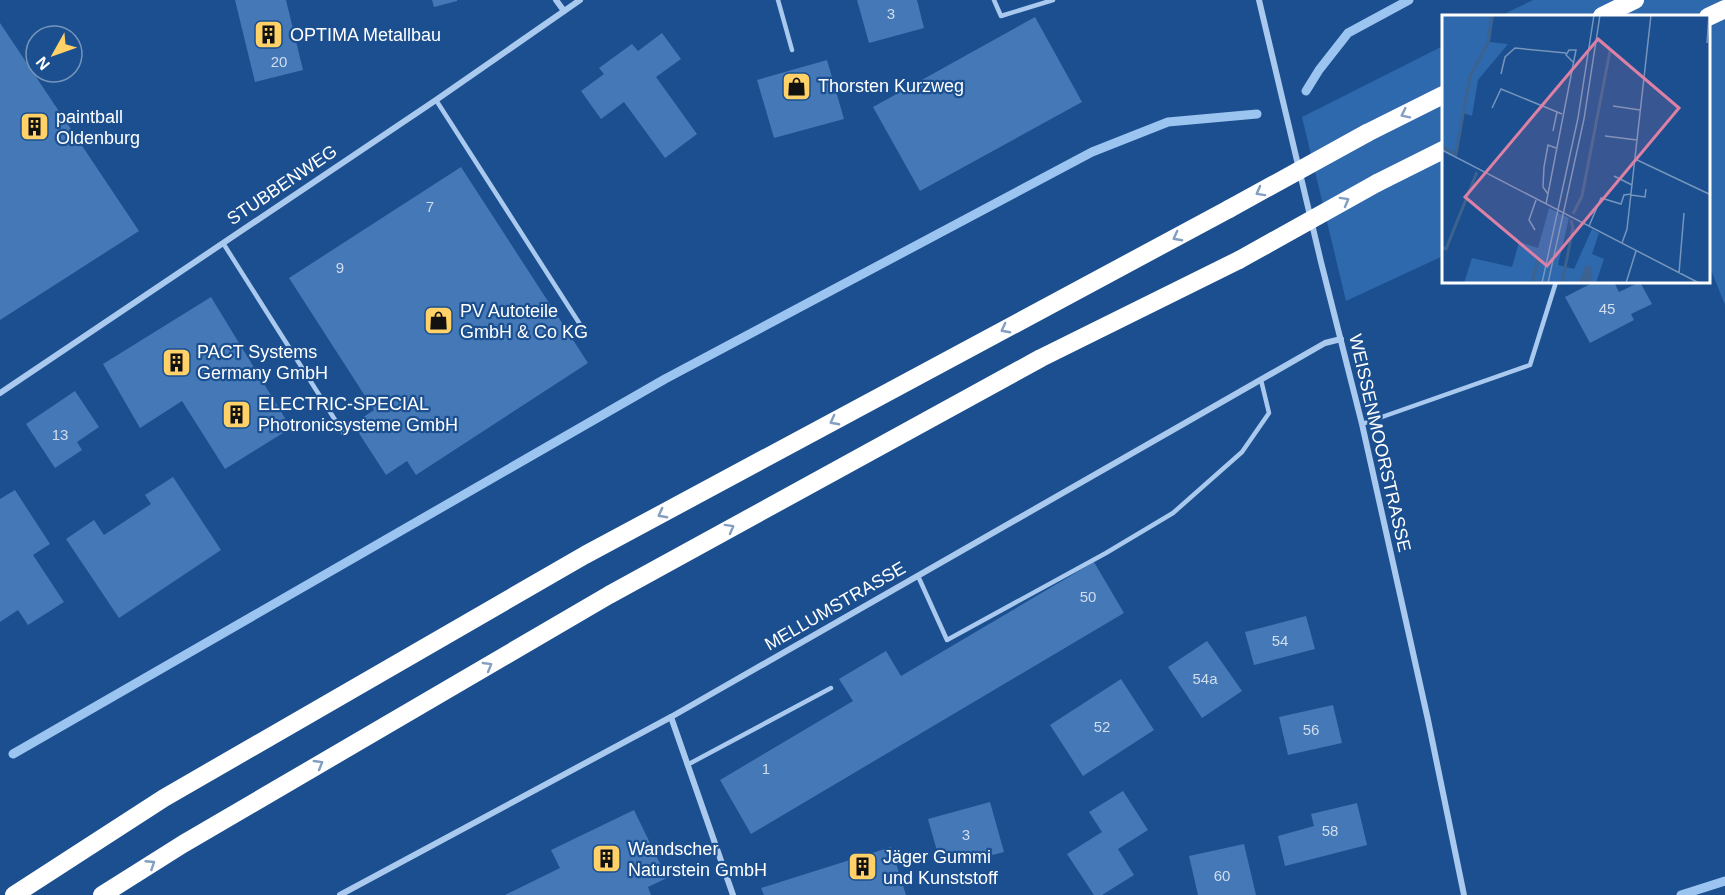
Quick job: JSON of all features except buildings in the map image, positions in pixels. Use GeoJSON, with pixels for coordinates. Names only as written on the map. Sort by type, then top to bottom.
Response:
{"type":"FeatureCollection","features":[{"type":"Feature","properties":{"kind":"highway"},"geometry":{"type":"LineString","coordinates":[[1604,15],[1635,0]]}},
{"type":"Feature","properties":{"kind":"highway"},"geometry":{"type":"LineString","coordinates":[[1710,16],[1725,9]]}},
{"type":"Feature","properties":{"kind":"highway"},"geometry":{"type":"LineString","coordinates":[[14,895],[164,798],[585,555],[1367,133],[1442,96]]}},
{"type":"Feature","properties":{"kind":"highway"},"geometry":{"type":"LineString","coordinates":[[102,895],[183,844],[609,595],[1041,358],[1239,260],[1377,183],[1442,150]]}},
{"type":"Feature","properties":{"kind":"street"},"geometry":{"type":"LineString","coordinates":[[556,0],[564,10]]}},
{"type":"Feature","properties":{"kind":"street","name":"STUBBENWEG"},"geometry":{"type":"LineString","coordinates":[[0,393],[436,100],[580,0]]}},
{"type":"Feature","properties":{"kind":"street","name":"WEISSENMOORSTRASSE"},"geometry":{"type":"LineString","coordinates":[[1259,0],[1362,424],[1428,720],[1464,895]]}},
{"type":"Feature","properties":{"kind":"street","name":"MELLUMSTRASSE"},"geometry":{"type":"LineString","coordinates":[[340,895],[671,717],[1325,343],[1341,339]]}},
{"type":"Feature","properties":{"kind":"street"},"geometry":{"type":"LineString","coordinates":[[671,717],[733,895]]}},
{"type":"Feature","properties":{"kind":"lane"},"geometry":{"type":"LineString","coordinates":[[778,0],[792,51]]}},
{"type":"Feature","properties":{"kind":"lane"},"geometry":{"type":"LineString","coordinates":[[994,0],[1001,16],[1053,0]]}},
{"type":"Feature","properties":{"kind":"lane"},"geometry":{"type":"LineString","coordinates":[[436,100],[583,328]]}},
{"type":"Feature","properties":{"kind":"lane"},"geometry":{"type":"LineString","coordinates":[[223,243],[344,434]]}},
{"type":"Feature","properties":{"kind":"lane"},"geometry":{"type":"LineString","coordinates":[[1362,424],[1530,365],[1555,284]]}},
{"type":"Feature","properties":{"kind":"lane"},"geometry":{"type":"LineString","coordinates":[[918,576],[947,640],[1106,552],[1173,513],[1242,453],[1269,413],[1261,380]]}},
{"type":"Feature","properties":{"kind":"lane"},"geometry":{"type":"LineString","coordinates":[[687,765],[831,687]]}},
{"type":"Feature","properties":{"kind":"shaded area"},"geometry":{"type":"Polygon","coordinates":[[[1533,0],[1725,0],[1725,305],[1710,268],[1710,15],[1502,15],[1533,0]]]}},
{"type":"Feature","properties":{"kind":"shaded area"},"geometry":{"type":"Polygon","coordinates":[[[1442,47],[1442,256],[1346,301],[1302,117],[1442,47]]]}},
{"type":"Feature","properties":{"kind":"waterway"},"geometry":{"type":"LineString","coordinates":[[1306,91],[1348,33],[1409,0]]}},
{"type":"Feature","properties":{"kind":"waterway"},"geometry":{"type":"LineString","coordinates":[[13,754],[665,379],[1092,152],[1168,122],[1257,114]]}},
{"type":"Feature","properties":{"kind":"waterway"},"geometry":{"type":"LineString","coordinates":[[1681,895],[1725,881]]}},
{"type":"Feature","properties":{"kind":"place","name":"OPTIMA Metallbau"},"geometry":{"type":"Point","coordinates":[269,35]}},
{"type":"Feature","properties":{"kind":"place","name":"Thorsten Kurzweg"},"geometry":{"type":"Point","coordinates":[797,86]}},
{"type":"Feature","properties":{"kind":"place","name":"paintball Oldenburg"},"geometry":{"type":"Point","coordinates":[35,127]}},
{"type":"Feature","properties":{"kind":"place","name":"PV Autoteile GmbH & Co KG"},"geometry":{"type":"Point","coordinates":[439,321]}},
{"type":"Feature","properties":{"kind":"place","name":"PACT Systems Germany GmbH"},"geometry":{"type":"Point","coordinates":[176,362]}},
{"type":"Feature","properties":{"kind":"place","name":"ELECTRIC-SPECIAL Photronicsysteme GmbH"},"geometry":{"type":"Point","coordinates":[237,414]}},
{"type":"Feature","properties":{"kind":"place","name":"Wandscher Naturstein GmbH"},"geometry":{"type":"Point","coordinates":[607,859]}},
{"type":"Feature","properties":{"kind":"place","name":"Jäger Gummi und Kunststoff"},"geometry":{"type":"Point","coordinates":[862,867]}}]}
